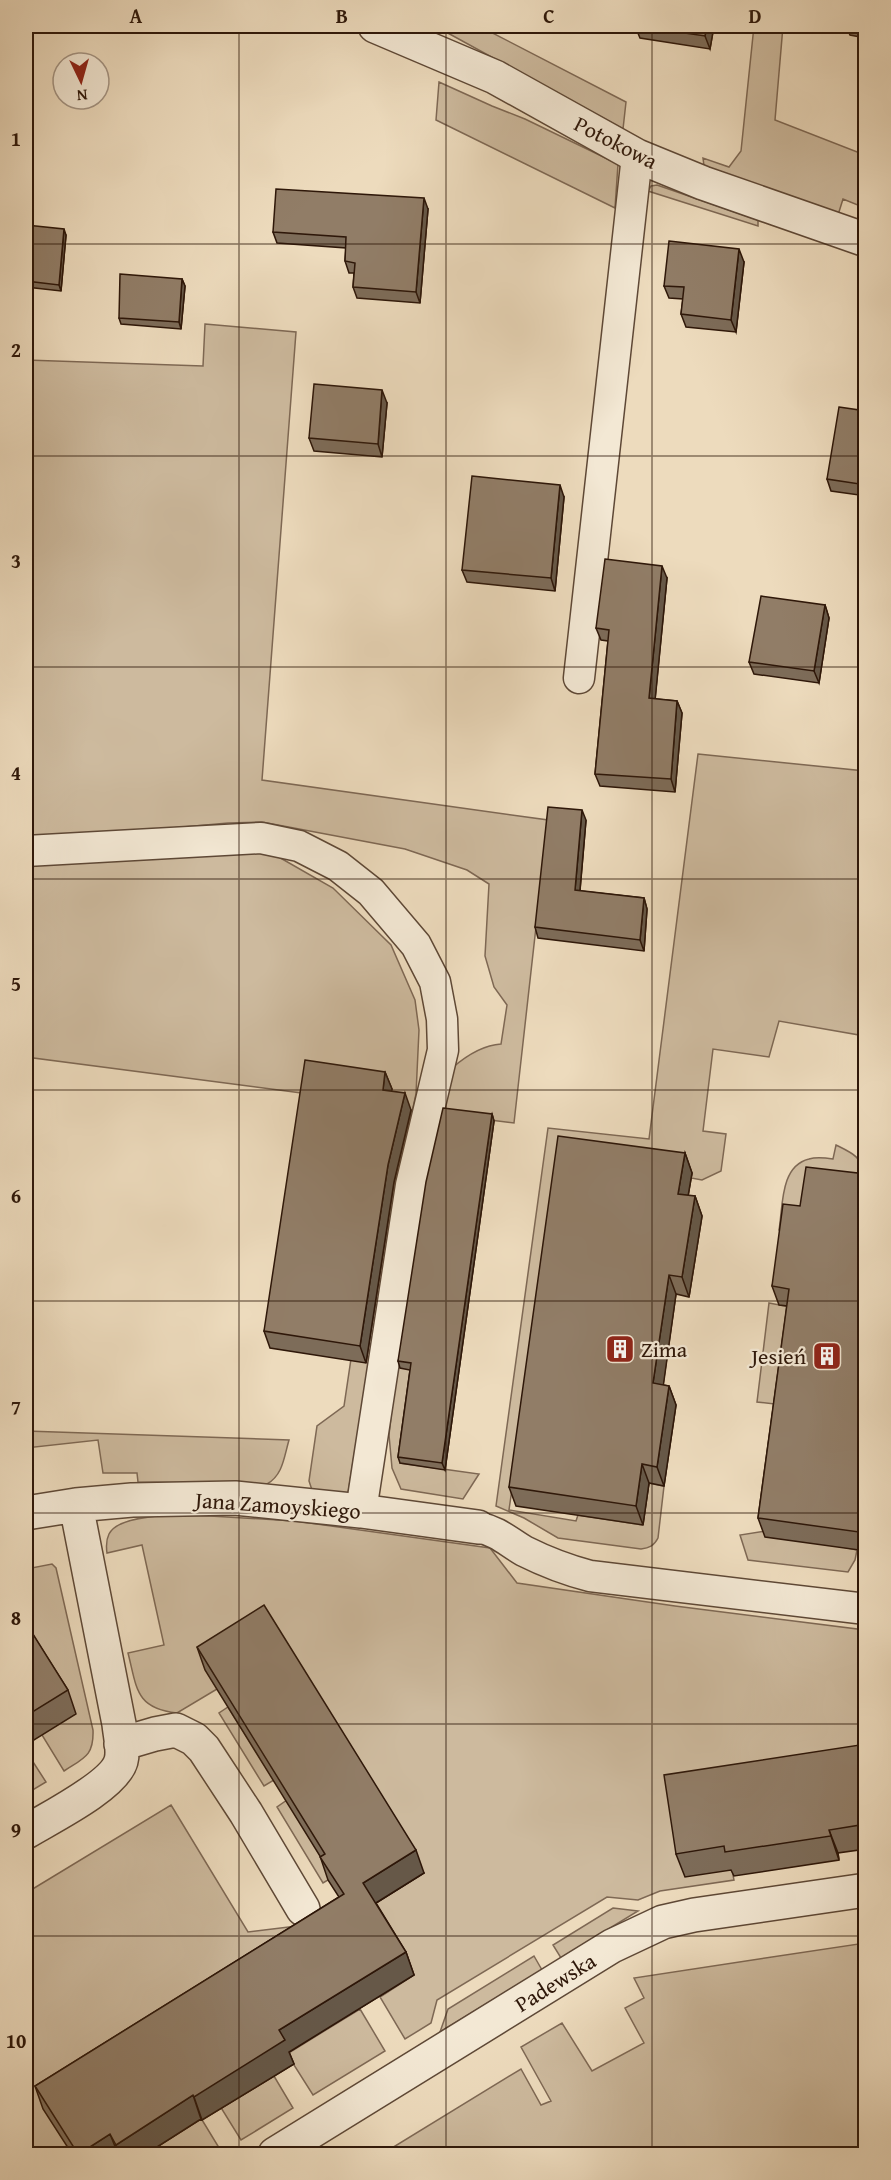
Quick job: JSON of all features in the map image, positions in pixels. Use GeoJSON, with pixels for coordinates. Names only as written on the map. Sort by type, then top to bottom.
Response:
{"type":"FeatureCollection","features":[{"type":"Feature","properties":{"kind":"street","name":"Potokowa"},"geometry":{"type":"LineString","coordinates":[[375,26],[495,77],[637,156],[703,183],[866,240]]}},
{"type":"Feature","properties":{"kind":"street","name":"Jana Zamoyskiego"},"geometry":{"type":"LineString","coordinates":[[26,1513],[76,1505],[132,1500],[235,1498],[361,1511],[478,1527]]}},
{"type":"Feature","properties":{"kind":"street"},"geometry":{"type":"LineString","coordinates":[[26,1832],[104,1785],[115,1773],[121,1760],[119,1724],[76,1505]]}},
{"type":"Feature","properties":{"kind":"street"},"geometry":{"type":"LineString","coordinates":[[121,1744],[176,1730],[194,1739],[204,1749],[234,1795],[303,1909]]}},
{"type":"Feature","properties":{"kind":"street","name":"Padewska"},"geometry":{"type":"LineString","coordinates":[[274,2154],[612,1946],[639,1932],[663,1922],[694,1915],[866,1890]]}},
{"type":"Feature","properties":{"kind":"lane"},"geometry":{"type":"LineString","coordinates":[[579,678],[637,156]]}},
{"type":"Feature","properties":{"kind":"lane"},"geometry":{"type":"LineString","coordinates":[[26,851],[261,838],[298,846],[338,866],[371,892],[416,945],[435,982],[443,1050],[411,1185],[361,1511]]}},
{"type":"Feature","properties":{"kind":"lane"},"geometry":{"type":"LineString","coordinates":[[478,1527],[492,1530],[522,1550],[560,1568],[590,1576],[866,1609]]}},
{"type":"Feature","properties":{"kind":"shaded area"},"geometry":{"type":"Polygon","coordinates":[[[435,26],[479,26],[626,102],[623,129],[435,26]]]}},
{"type":"Feature","properties":{"kind":"shaded area"},"geometry":{"type":"Polygon","coordinates":[[[754,26],[783,26],[775,120],[865,155],[865,208],[843,199],[838,215],[704,166],[703,158],[729,167],[741,151],[754,26]]]}},
{"type":"Feature","properties":{"kind":"shaded area"},"geometry":{"type":"Polygon","coordinates":[[[439,82],[525,119],[618,164],[615,208],[436,120],[439,82]]]}},
{"type":"Feature","properties":{"kind":"shaded area"},"geometry":{"type":"Polygon","coordinates":[[[657,185],[758,220],[758,226],[648,191],[651,186],[657,185]]]}},
{"type":"Feature","properties":{"kind":"shaded area"},"geometry":{"type":"Polygon","coordinates":[[[205,324],[296,332],[262,780],[548,820],[514,1123],[450,1115],[400,1463],[479,1474],[463,1499],[401,1489],[392,1468],[389,1435],[406,1276],[452,1068],[487,1046],[501,1044],[507,1005],[494,987],[485,956],[489,884],[467,870],[405,849],[262,822],[104,834],[26,837],[26,360],[203,366],[205,324]]]}},
{"type":"Feature","properties":{"kind":"shaded area"},"geometry":{"type":"Polygon","coordinates":[[[698,754],[865,771],[865,1036],[779,1021],[769,1057],[713,1049],[703,1131],[726,1134],[721,1171],[702,1180],[691,1178],[692,1173],[561,1145],[509,1510],[576,1521],[578,1515],[642,1525],[649,1483],[664,1486],[658,1538],[651,1546],[641,1549],[558,1538],[524,1518],[496,1506],[548,1128],[649,1139],[698,754]]]}},
{"type":"Feature","properties":{"kind":"shaded area"},"geometry":{"type":"Polygon","coordinates":[[[270,852],[333,888],[391,945],[415,1000],[419,1030],[416,1094],[402,1158],[348,1493],[312,1490],[309,1481],[317,1426],[344,1406],[391,1089],[309,1094],[26,1057],[26,860],[270,852]]]}},
{"type":"Feature","properties":{"kind":"shaded area"},"geometry":{"type":"Polygon","coordinates":[[[836,1145],[858,1159],[865,1175],[789,1232],[779,1230],[785,1188],[793,1170],[800,1163],[809,1159],[833,1159],[836,1145]]]}},
{"type":"Feature","properties":{"kind":"shaded area"},"geometry":{"type":"Polygon","coordinates":[[[769,1303],[796,1308],[783,1405],[757,1402],[769,1303]]]}},
{"type":"Feature","properties":{"kind":"shaded area"},"geometry":{"type":"Polygon","coordinates":[[[26,1431],[289,1440],[280,1471],[267,1484],[138,1482],[137,1473],[103,1473],[98,1440],[26,1448],[26,1431]]]}},
{"type":"Feature","properties":{"kind":"shaded area"},"geometry":{"type":"Polygon","coordinates":[[[210,1516],[295,1521],[490,1548],[517,1583],[865,1630],[865,1769],[732,1870],[734,1880],[660,1891],[638,1900],[607,1897],[437,2000],[431,2023],[405,2039],[380,1997],[414,1975],[371,1906],[424,1873],[217,1689],[177,1713],[163,1710],[145,1701],[136,1686],[128,1653],[164,1645],[142,1545],[107,1553],[108,1536],[116,1527],[140,1518],[210,1516]]]}},
{"type":"Feature","properties":{"kind":"shaded area"},"geometry":{"type":"Polygon","coordinates":[[[765,1531],[857,1550],[855,1560],[848,1572],[748,1560],[740,1535],[765,1531]]]}},
{"type":"Feature","properties":{"kind":"shaded area"},"geometry":{"type":"Polygon","coordinates":[[[52,1564],[56,1568],[93,1730],[90,1751],[64,1771],[42,1735],[26,1653],[26,1569],[52,1564]]]}},
{"type":"Feature","properties":{"kind":"shaded area"},"geometry":{"type":"Polygon","coordinates":[[[228,1707],[274,1780],[264,1786],[219,1713],[228,1707]]]}},
{"type":"Feature","properties":{"kind":"shaded area"},"geometry":{"type":"Polygon","coordinates":[[[26,1751],[46,1782],[26,1794],[26,1751]]]}},
{"type":"Feature","properties":{"kind":"shaded area"},"geometry":{"type":"Polygon","coordinates":[[[287,1800],[333,1877],[323,1883],[277,1807],[287,1800]]]}},
{"type":"Feature","properties":{"kind":"shaded area"},"geometry":{"type":"Polygon","coordinates":[[[171,1805],[248,1932],[305,1925],[72,2154],[30,2154],[26,2148],[26,1893],[171,1805]]]}},
{"type":"Feature","properties":{"kind":"shaded area"},"geometry":{"type":"Polygon","coordinates":[[[613,1908],[638,1911],[561,1958],[553,1945],[613,1908]]]}},
{"type":"Feature","properties":{"kind":"shaded area"},"geometry":{"type":"Polygon","coordinates":[[[865,1943],[865,2154],[382,2154],[521,2069],[541,2105],[551,2101],[521,2047],[562,2023],[592,2071],[644,2043],[625,2008],[644,1998],[634,1978],[865,1943]]]}},
{"type":"Feature","properties":{"kind":"shaded area"},"geometry":{"type":"Polygon","coordinates":[[[534,1956],[542,1970],[440,2032],[448,2009],[534,1956]]]}},
{"type":"Feature","properties":{"kind":"shaded area"},"geometry":{"type":"Polygon","coordinates":[[[360,2009],[385,2051],[313,2095],[287,2054],[360,2009]]]}},
{"type":"Feature","properties":{"kind":"shaded area"},"geometry":{"type":"Polygon","coordinates":[[[268,2066],[293,2108],[241,2140],[215,2098],[268,2066]]]}},
{"type":"Feature","properties":{"kind":"shaded area"},"geometry":{"type":"Polygon","coordinates":[[[196,2110],[221,2151],[216,2154],[143,2154],[196,2110]]]}},
{"type":"Feature","properties":{"kind":"building"},"geometry":{"type":"Polygon","coordinates":[[[636,26],[707,26],[705,36],[636,26]]]}},
{"type":"Feature","properties":{"kind":"building"},"geometry":{"type":"Polygon","coordinates":[[[276,189],[424,198],[416,292],[353,287],[355,263],[345,261],[346,237],[273,232],[276,189]]]}},
{"type":"Feature","properties":{"kind":"building"},"geometry":{"type":"Polygon","coordinates":[[[26,225],[64,229],[59,285],[26,281],[26,225]]]}},
{"type":"Feature","properties":{"kind":"building"},"geometry":{"type":"Polygon","coordinates":[[[669,241],[739,249],[731,320],[681,314],[684,287],[664,286],[669,241]]]}},
{"type":"Feature","properties":{"kind":"building"},"geometry":{"type":"Polygon","coordinates":[[[120,274],[182,279],[179,322],[119,318],[120,274]]]}},
{"type":"Feature","properties":{"kind":"building"},"geometry":{"type":"Polygon","coordinates":[[[314,384],[382,390],[378,444],[309,438],[314,384]]]}},
{"type":"Feature","properties":{"kind":"building"},"geometry":{"type":"Polygon","coordinates":[[[839,407],[866,411],[866,485],[827,479],[839,407]]]}},
{"type":"Feature","properties":{"kind":"building"},"geometry":{"type":"Polygon","coordinates":[[[472,476],[560,485],[551,578],[462,570],[472,476]]]}},
{"type":"Feature","properties":{"kind":"building"},"geometry":{"type":"Polygon","coordinates":[[[605,559],[662,566],[649,698],[677,701],[671,779],[595,774],[609,630],[596,628],[605,559]]]}},
{"type":"Feature","properties":{"kind":"building"},"geometry":{"type":"Polygon","coordinates":[[[761,596],[825,605],[814,671],[749,662],[761,596]]]}},
{"type":"Feature","properties":{"kind":"building"},"geometry":{"type":"Polygon","coordinates":[[[548,807],[582,810],[575,890],[644,898],[640,940],[535,927],[548,807]]]}},
{"type":"Feature","properties":{"kind":"building"},"geometry":{"type":"Polygon","coordinates":[[[305,1060],[385,1072],[383,1090],[405,1093],[388,1165],[360,1346],[264,1331],[305,1060]]]}},
{"type":"Feature","properties":{"kind":"building"},"geometry":{"type":"Polygon","coordinates":[[[443,1108],[492,1114],[442,1463],[398,1457],[411,1363],[398,1361],[426,1182],[443,1108]]]}},
{"type":"Feature","properties":{"kind":"building","name":"Zima"},"geometry":{"type":"Polygon","coordinates":[[[558,1136],[685,1153],[678,1194],[695,1196],[682,1277],[669,1275],[653,1383],[669,1386],[657,1467],[642,1464],[636,1506],[509,1487],[558,1136]]]}},
{"type":"Feature","properties":{"kind":"building","name":"Jesień"},"geometry":{"type":"Polygon","coordinates":[[[806,1167],[866,1174],[866,1533],[758,1518],[789,1289],[772,1286],[783,1204],[800,1206],[806,1167]]]}},
{"type":"Feature","properties":{"kind":"building"},"geometry":{"type":"Polygon","coordinates":[[[264,1605],[416,1850],[363,1883],[406,1952],[279,2030],[285,2040],[194,2097],[193,2095],[116,2145],[110,2134],[78,2154],[35,2086],[344,1894],[320,1857],[325,1854],[197,1647],[264,1605]]]}},
{"type":"Feature","properties":{"kind":"building"},"geometry":{"type":"Polygon","coordinates":[[[26,1623],[68,1690],[26,1716],[26,1623]]]}},
{"type":"Feature","properties":{"kind":"building"},"geometry":{"type":"Polygon","coordinates":[[[866,1744],[866,1824],[829,1830],[831,1836],[725,1852],[724,1846],[676,1854],[664,1775],[866,1744]]]}},
{"type":"Feature","properties":{"kind":"place","name":"Zima"},"geometry":{"type":"Point","coordinates":[620,1349]}},
{"type":"Feature","properties":{"kind":"place","name":"Jesień"},"geometry":{"type":"Point","coordinates":[827,1356]}}]}
